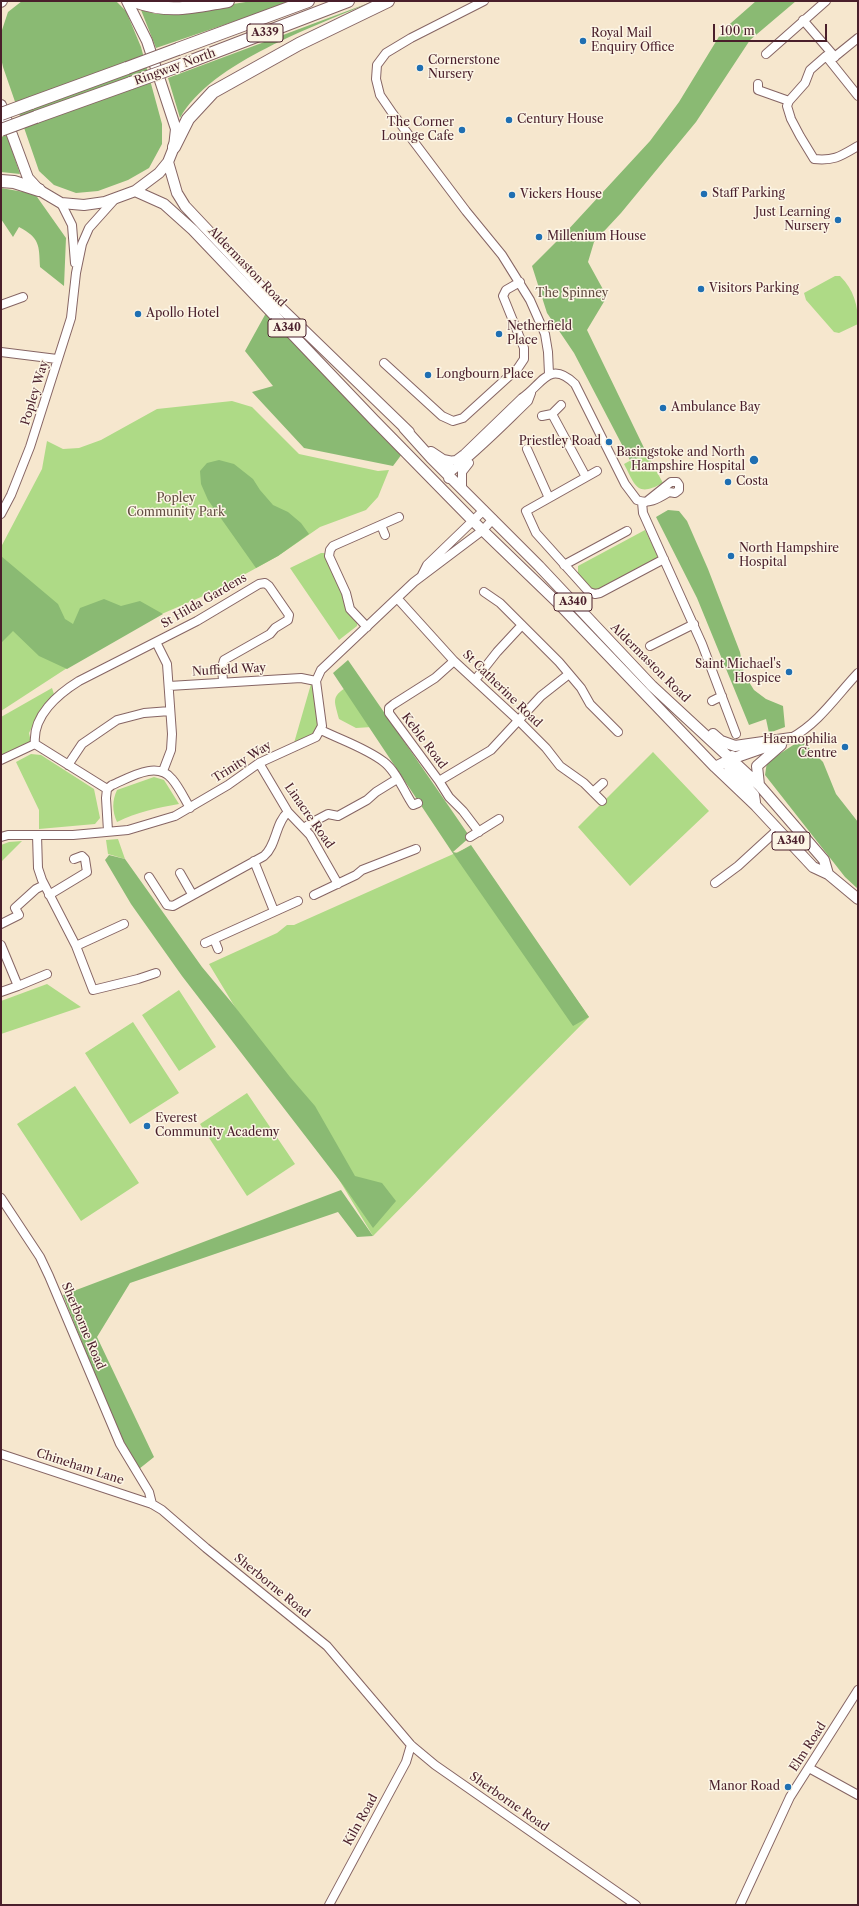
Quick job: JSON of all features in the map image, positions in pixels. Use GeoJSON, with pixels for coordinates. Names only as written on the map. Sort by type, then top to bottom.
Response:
{"type":"FeatureCollection","features":[{"type":"Feature","properties":{"kind":"highway"},"geometry":{"type":"LineString","coordinates":[[134,1],[159,9],[177,10],[228,1]]}},
{"type":"Feature","properties":{"kind":"highway","name":"Ringway North"},"geometry":{"type":"LineString","coordinates":[[1,114],[308,1]]}},
{"type":"Feature","properties":{"kind":"highway","name":"Ringway North"},"geometry":{"type":"LineString","coordinates":[[1,130],[181,65],[348,1]]}},
{"type":"Feature","properties":{"kind":"highway"},"geometry":{"type":"LineString","coordinates":[[174,147],[188,119],[213,92],[299,44],[388,1]]}},
{"type":"Feature","properties":{"kind":"highway"},"geometry":{"type":"LineString","coordinates":[[1,181],[14,182],[39,190]]}},
{"type":"Feature","properties":{"kind":"main road"},"geometry":{"type":"LineString","coordinates":[[1,105],[28,178],[39,190],[61,203],[84,205],[115,199],[135,190],[159,172],[168,162],[174,147],[176,129],[147,41],[127,1]]}},
{"type":"Feature","properties":{"kind":"main road","name":"Aldermaston Road"},"geometry":{"type":"LineString","coordinates":[[168,162],[177,193],[185,206],[282,308],[404,428],[493,519],[652,686],[758,785],[790,819],[824,860],[828,874]]}},
{"type":"Feature","properties":{"kind":"main road","name":"Aldermaston Road"},"geometry":{"type":"LineString","coordinates":[[135,190],[164,204],[193,230],[473,521],[559,604],[714,767],[756,806],[776,832],[813,867],[828,874],[858,899]]}},
{"type":"Feature","properties":{"kind":"main road","name":"Aldermaston Road"},"geometry":{"type":"LineString","coordinates":[[404,428],[434,455],[448,461],[450,488],[473,521]]}},
{"type":"Feature","properties":{"kind":"main road"},"geometry":{"type":"LineString","coordinates":[[431,478],[438,478],[448,474]]}},
{"type":"Feature","properties":{"kind":"main road","name":"A340"},"geometry":{"type":"LineString","coordinates":[[652,686],[670,696],[721,741],[735,746]]}},
{"type":"Feature","properties":{"kind":"main road"},"geometry":{"type":"LineString","coordinates":[[731,759],[735,746],[791,738]]}},
{"type":"Feature","properties":{"kind":"main road"},"geometry":{"type":"LineString","coordinates":[[714,767],[731,759],[791,738]]}},
{"type":"Feature","properties":{"kind":"main road"},"geometry":{"type":"LineString","coordinates":[[758,785],[757,766],[791,738]]}},
{"type":"Feature","properties":{"kind":"main road","name":"A340"},"geometry":{"type":"LineString","coordinates":[[731,759],[729,767],[754,795],[756,806]]}},
{"type":"Feature","properties":{"kind":"main road"},"geometry":{"type":"LineString","coordinates":[[776,832],[790,819]]}},
{"type":"Feature","properties":{"kind":"street"},"geometry":{"type":"LineString","coordinates":[[484,1],[411,38],[386,53],[377,65],[376,79],[380,95],[393,114],[466,211],[502,255],[520,282],[537,313],[543,328],[548,352],[549,374]]}},
{"type":"Feature","properties":{"kind":"street"},"geometry":{"type":"LineString","coordinates":[[766,54],[826,1]]}},
{"type":"Feature","properties":{"kind":"street"},"geometry":{"type":"LineString","coordinates":[[803,20],[858,96]]}},
{"type":"Feature","properties":{"kind":"street"},"geometry":{"type":"LineString","coordinates":[[858,38],[810,70],[805,84],[789,100],[787,106],[791,119],[814,159],[829,160],[840,157],[858,146]]}},
{"type":"Feature","properties":{"kind":"street"},"geometry":{"type":"LineString","coordinates":[[758,84],[758,90],[789,100]]}},
{"type":"Feature","properties":{"kind":"street","name":"Popley Way"},"geometry":{"type":"LineString","coordinates":[[1,514],[11,495],[33,440],[70,318],[82,244],[89,228],[115,199]]}},
{"type":"Feature","properties":{"kind":"street","name":"Popley Way"},"geometry":{"type":"LineString","coordinates":[[61,203],[72,225],[76,274]]}},
{"type":"Feature","properties":{"kind":"street"},"geometry":{"type":"LineString","coordinates":[[384,363],[442,416],[453,421],[463,418],[518,368],[524,360],[524,348],[503,296],[506,290],[520,282]]}},
{"type":"Feature","properties":{"kind":"street"},"geometry":{"type":"LineString","coordinates":[[1,305],[23,297]]}},
{"type":"Feature","properties":{"kind":"street"},"geometry":{"type":"LineString","coordinates":[[1,352],[57,359]]}},
{"type":"Feature","properties":{"kind":"street"},"geometry":{"type":"LineString","coordinates":[[448,461],[456,460],[464,454],[522,398],[532,391],[544,377],[549,374],[564,376],[575,384],[625,484],[637,500],[644,502]]}},
{"type":"Feature","properties":{"kind":"street"},"geometry":{"type":"LineString","coordinates":[[448,474],[467,460],[492,436],[528,400],[532,391]]}},
{"type":"Feature","properties":{"kind":"street"},"geometry":{"type":"LineString","coordinates":[[542,416],[552,414],[561,405]]}},
{"type":"Feature","properties":{"kind":"street"},"geometry":{"type":"LineString","coordinates":[[552,414],[586,477]]}},
{"type":"Feature","properties":{"kind":"street"},"geometry":{"type":"LineString","coordinates":[[462,488],[464,468],[490,442],[492,436]]}},
{"type":"Feature","properties":{"kind":"street"},"geometry":{"type":"LineString","coordinates":[[527,449],[549,498]]}},
{"type":"Feature","properties":{"kind":"street"},"geometry":{"type":"LineString","coordinates":[[597,471],[526,510],[536,533],[589,592],[595,594],[600,593],[664,559]]}},
{"type":"Feature","properties":{"kind":"street"},"geometry":{"type":"LineString","coordinates":[[668,489],[655,494],[644,502],[643,513],[694,624],[736,734]]}},
{"type":"Feature","properties":{"kind":"street"},"geometry":{"type":"LineString","coordinates":[[422,575],[427,565],[484,510]]}},
{"type":"Feature","properties":{"kind":"street"},"geometry":{"type":"LineString","coordinates":[[367,627],[350,608],[346,593],[330,556],[330,550],[333,546],[399,517]]}},
{"type":"Feature","properties":{"kind":"street"},"geometry":{"type":"LineString","coordinates":[[418,803],[413,805],[397,779],[384,762],[321,730],[322,718],[316,681],[324,666],[422,575],[431,571],[483,530],[493,519]]}},
{"type":"Feature","properties":{"kind":"street"},"geometry":{"type":"LineString","coordinates":[[381,525],[385,535]]}},
{"type":"Feature","properties":{"kind":"street"},"geometry":{"type":"LineString","coordinates":[[564,565],[627,531]]}},
{"type":"Feature","properties":{"kind":"street","name":"St Hilda Gardens"},"geometry":{"type":"LineString","coordinates":[[169,686],[167,664],[156,642],[197,621],[259,584],[265,583],[269,586],[289,615],[288,620],[275,628],[270,634],[224,660],[222,667],[223,682]]}},
{"type":"Feature","properties":{"kind":"street"},"geometry":{"type":"LineString","coordinates":[[484,592],[500,603],[569,674],[581,688],[590,704],[618,732]]}},
{"type":"Feature","properties":{"kind":"street","name":"St Catherine Road"},"geometry":{"type":"LineString","coordinates":[[397,598],[454,661],[519,721],[546,748],[560,766],[584,783],[602,801]]}},
{"type":"Feature","properties":{"kind":"street"},"geometry":{"type":"LineString","coordinates":[[650,646],[694,624]]}},
{"type":"Feature","properties":{"kind":"street"},"geometry":{"type":"LineString","coordinates":[[475,680],[497,652],[522,625]]}},
{"type":"Feature","properties":{"kind":"street"},"geometry":{"type":"LineString","coordinates":[[35,744],[35,729],[52,702],[62,692],[79,681],[156,642]]}},
{"type":"Feature","properties":{"kind":"street","name":"Keble Road"},"geometry":{"type":"LineString","coordinates":[[454,661],[435,678],[389,708],[389,713],[449,797],[463,811],[479,832]]}},
{"type":"Feature","properties":{"kind":"street"},"geometry":{"type":"LineString","coordinates":[[791,738],[804,730],[823,712],[858,673]]}},
{"type":"Feature","properties":{"kind":"street"},"geometry":{"type":"LineString","coordinates":[[439,781],[491,750],[541,696],[569,674]]}},
{"type":"Feature","properties":{"kind":"street","name":"Nuffield Way"},"geometry":{"type":"LineString","coordinates":[[169,686],[301,678],[316,681]]}},
{"type":"Feature","properties":{"kind":"street"},"geometry":{"type":"LineString","coordinates":[[163,772],[171,750],[169,686]]}},
{"type":"Feature","properties":{"kind":"street"},"geometry":{"type":"LineString","coordinates":[[712,701],[722,696]]}},
{"type":"Feature","properties":{"kind":"street"},"geometry":{"type":"LineString","coordinates":[[68,764],[82,744],[117,720],[144,713],[170,711]]}},
{"type":"Feature","properties":{"kind":"street","name":"Trinity Way"},"geometry":{"type":"LineString","coordinates":[[1,837],[8,835],[73,835],[108,832],[148,825],[175,816],[228,785],[259,763],[316,737],[321,730]]}},
{"type":"Feature","properties":{"kind":"street"},"geometry":{"type":"LineString","coordinates":[[1,760],[35,744]]}},
{"type":"Feature","properties":{"kind":"street"},"geometry":{"type":"LineString","coordinates":[[35,744],[107,789]]}},
{"type":"Feature","properties":{"kind":"street","name":"Linacre Road"},"geometry":{"type":"LineString","coordinates":[[259,763],[288,812],[304,828],[313,840],[338,884]]}},
{"type":"Feature","properties":{"kind":"street"},"geometry":{"type":"LineString","coordinates":[[108,832],[106,798],[107,789],[112,785],[147,771],[163,772],[171,778],[190,808]]}},
{"type":"Feature","properties":{"kind":"street"},"geometry":{"type":"LineString","coordinates":[[304,828],[328,814],[338,816],[368,800],[376,792],[397,779]]}},
{"type":"Feature","properties":{"kind":"street"},"geometry":{"type":"LineString","coordinates":[[593,792],[603,783]]}},
{"type":"Feature","properties":{"kind":"street"},"geometry":{"type":"LineString","coordinates":[[149,877],[167,905],[173,906],[192,894],[254,861],[270,850],[282,817],[288,812]]}},
{"type":"Feature","properties":{"kind":"street"},"geometry":{"type":"LineString","coordinates":[[470,838],[500,818]]}},
{"type":"Feature","properties":{"kind":"street"},"geometry":{"type":"LineString","coordinates":[[715,883],[738,866],[776,832]]}},
{"type":"Feature","properties":{"kind":"street"},"geometry":{"type":"LineString","coordinates":[[37,835],[38,868],[44,885],[76,946],[93,990],[138,979],[156,972]]}},
{"type":"Feature","properties":{"kind":"street"},"geometry":{"type":"LineString","coordinates":[[314,895],[356,875],[362,870],[412,851],[413,860]]}},
{"type":"Feature","properties":{"kind":"street"},"geometry":{"type":"LineString","coordinates":[[49,895],[87,872],[85,859],[82,856],[74,859]]}},
{"type":"Feature","properties":{"kind":"street"},"geometry":{"type":"LineString","coordinates":[[254,861],[274,911]]}},
{"type":"Feature","properties":{"kind":"street"},"geometry":{"type":"LineString","coordinates":[[180,873],[192,894]]}},
{"type":"Feature","properties":{"kind":"street"},"geometry":{"type":"LineString","coordinates":[[1,924],[19,915],[15,908],[36,889],[44,885]]}},
{"type":"Feature","properties":{"kind":"street"},"geometry":{"type":"LineString","coordinates":[[205,943],[298,901]]}},
{"type":"Feature","properties":{"kind":"street"},"geometry":{"type":"LineString","coordinates":[[76,946],[124,924]]}},
{"type":"Feature","properties":{"kind":"street"},"geometry":{"type":"LineString","coordinates":[[214,939],[218,949]]}},
{"type":"Feature","properties":{"kind":"street"},"geometry":{"type":"LineString","coordinates":[[1,945],[18,986]]}},
{"type":"Feature","properties":{"kind":"street"},"geometry":{"type":"LineString","coordinates":[[1,992],[48,974]]}},
{"type":"Feature","properties":{"kind":"street","name":"Sherborne Road"},"geometry":{"type":"LineString","coordinates":[[1,1198],[40,1257],[50,1276],[120,1444],[149,1492],[152,1504],[162,1510],[206,1548],[327,1646],[411,1745],[442,1770],[636,1905]]}},
{"type":"Feature","properties":{"kind":"street","name":"Chineham Lane"},"geometry":{"type":"LineString","coordinates":[[1,1454],[152,1504]]}},
{"type":"Feature","properties":{"kind":"street","name":"Elm Road"},"geometry":{"type":"LineString","coordinates":[[740,1905],[790,1796],[858,1690]]}},
{"type":"Feature","properties":{"kind":"street","name":"Kiln Road"},"geometry":{"type":"LineString","coordinates":[[329,1905],[406,1762],[411,1745]]}},
{"type":"Feature","properties":{"kind":"street"},"geometry":{"type":"LineString","coordinates":[[809,1768],[858,1795]]}},
{"type":"Feature","properties":{"kind":"green space"},"geometry":{"type":"Polygon","coordinates":[[[22,1],[116,1],[126,11],[141,47],[162,124],[162,144],[149,168],[128,180],[98,191],[76,193],[54,185],[39,171],[1,58],[1,33],[8,12],[22,1]]]}},
{"type":"Feature","properties":{"kind":"green space"},"geometry":{"type":"Polygon","coordinates":[[[252,1],[294,1],[156,48],[141,10],[156,14],[176,13],[252,1]]]}},
{"type":"Feature","properties":{"kind":"green space"},"geometry":{"type":"Polygon","coordinates":[[[374,1],[295,34],[240,63],[215,80],[195,98],[180,118],[168,78],[374,1]]]}},
{"type":"Feature","properties":{"kind":"green space","name":"The Spinney"},"geometry":{"type":"Polygon","coordinates":[[[756,1],[796,1],[750,40],[696,122],[621,213],[594,242],[588,262],[605,293],[605,300],[587,330],[646,452],[631,462],[574,353],[547,313],[532,266],[566,232],[650,141],[679,102],[723,30],[756,1]]]}},
{"type":"Feature","properties":{"kind":"green space"},"geometry":{"type":"Polygon","coordinates":[[[7,135],[20,174],[1,172],[1,137],[7,135]]]}},
{"type":"Feature","properties":{"kind":"green space"},"geometry":{"type":"Polygon","coordinates":[[[1,188],[35,194],[66,238],[64,286],[40,267],[39,253],[35,239],[19,227],[13,237],[1,219],[1,188]]]}},
{"type":"Feature","properties":{"kind":"green space"},"geometry":{"type":"Polygon","coordinates":[[[835,276],[840,276],[852,292],[858,317],[858,324],[839,333],[834,332],[806,300],[804,293],[835,276]]]}},
{"type":"Feature","properties":{"kind":"green space"},"geometry":{"type":"Polygon","coordinates":[[[266,313],[402,454],[393,466],[304,448],[252,392],[273,386],[245,351],[266,313]]]}},
{"type":"Feature","properties":{"kind":"green space","name":"Popley Community Park"},"geometry":{"type":"Polygon","coordinates":[[[232,401],[252,407],[299,454],[378,471],[389,470],[378,497],[366,510],[320,527],[278,556],[229,583],[231,584],[127,629],[1,711],[1,547],[42,469],[47,441],[63,449],[79,448],[101,440],[157,409],[232,401]]]}},
{"type":"Feature","properties":{"kind":"green space"},"geometry":{"type":"Polygon","coordinates":[[[646,452],[663,483],[648,489],[642,489],[635,484],[624,464],[646,452]]]}},
{"type":"Feature","properties":{"kind":"green space"},"geometry":{"type":"Polygon","coordinates":[[[219,460],[234,464],[253,479],[273,505],[288,512],[301,523],[309,534],[278,556],[256,568],[208,500],[201,484],[200,471],[207,463],[219,460]]]}},
{"type":"Feature","properties":{"kind":"green space"},"geometry":{"type":"Polygon","coordinates":[[[668,510],[679,511],[687,521],[708,569],[740,652],[744,674],[754,690],[766,699],[783,706],[785,727],[769,733],[766,719],[749,725],[697,598],[656,517],[668,510]]]}},
{"type":"Feature","properties":{"kind":"green space"},"geometry":{"type":"Polygon","coordinates":[[[645,530],[657,554],[657,559],[598,590],[593,590],[578,574],[578,566],[645,530]]]}},
{"type":"Feature","properties":{"kind":"green space"},"geometry":{"type":"Polygon","coordinates":[[[321,553],[328,553],[357,618],[357,626],[339,640],[290,568],[321,553]]]}},
{"type":"Feature","properties":{"kind":"green space"},"geometry":{"type":"Polygon","coordinates":[[[1,556],[58,604],[65,619],[73,624],[80,608],[104,599],[121,606],[140,601],[163,614],[67,669],[39,656],[13,631],[1,643],[1,556]]]}},
{"type":"Feature","properties":{"kind":"green space"},"geometry":{"type":"Polygon","coordinates":[[[348,660],[470,837],[453,852],[457,853],[471,845],[589,1017],[573,1026],[452,852],[333,673],[348,660]]]}},
{"type":"Feature","properties":{"kind":"green space"},"geometry":{"type":"Polygon","coordinates":[[[311,684],[315,687],[320,726],[314,735],[294,743],[311,684]]]}},
{"type":"Feature","properties":{"kind":"green space"},"geometry":{"type":"Polygon","coordinates":[[[347,687],[372,727],[356,728],[339,719],[335,700],[338,694],[347,687]]]}},
{"type":"Feature","properties":{"kind":"green space"},"geometry":{"type":"Polygon","coordinates":[[[52,688],[54,694],[37,717],[29,733],[31,742],[1,756],[1,717],[52,688]]]}},
{"type":"Feature","properties":{"kind":"green space"},"geometry":{"type":"Polygon","coordinates":[[[801,740],[823,762],[836,794],[858,822],[858,889],[845,877],[765,775],[767,762],[801,740]]]}},
{"type":"Feature","properties":{"kind":"green space"},"geometry":{"type":"Polygon","coordinates":[[[653,752],[709,811],[630,886],[578,827],[653,752]]]}},
{"type":"Feature","properties":{"kind":"green space"},"geometry":{"type":"Polygon","coordinates":[[[31,754],[41,755],[94,789],[100,818],[95,824],[39,829],[39,810],[16,762],[31,754]]]}},
{"type":"Feature","properties":{"kind":"green space"},"geometry":{"type":"Polygon","coordinates":[[[154,777],[164,780],[179,804],[140,813],[117,822],[113,806],[117,790],[154,777]]]}},
{"type":"Feature","properties":{"kind":"green space"},"geometry":{"type":"Polygon","coordinates":[[[118,839],[125,859],[108,854],[106,840],[118,839]]]}},
{"type":"Feature","properties":{"kind":"green space"},"geometry":{"type":"Polygon","coordinates":[[[22,841],[1,862],[1,845],[9,842],[22,841]]]}},
{"type":"Feature","properties":{"kind":"green space"},"geometry":{"type":"Polygon","coordinates":[[[469,847],[589,1017],[373,1236],[209,964],[277,933],[287,925],[294,925],[469,847]]]}},
{"type":"Feature","properties":{"kind":"green space"},"geometry":{"type":"Polygon","coordinates":[[[109,855],[125,859],[202,967],[315,1106],[355,1176],[382,1183],[396,1201],[373,1228],[343,1185],[182,976],[131,904],[105,860],[109,855]]]}},
{"type":"Feature","properties":{"kind":"green space"},"geometry":{"type":"Polygon","coordinates":[[[47,984],[81,1007],[1,1034],[1,1001],[47,984]]]}},
{"type":"Feature","properties":{"kind":"green space"},"geometry":{"type":"Polygon","coordinates":[[[179,990],[216,1047],[179,1071],[142,1015],[179,990]]]}},
{"type":"Feature","properties":{"kind":"green space"},"geometry":{"type":"Polygon","coordinates":[[[133,1022],[179,1093],[130,1124],[85,1053],[133,1022]]]}},
{"type":"Feature","properties":{"kind":"green space"},"geometry":{"type":"Polygon","coordinates":[[[75,1086],[139,1183],[81,1221],[17,1124],[75,1086]]]}},
{"type":"Feature","properties":{"kind":"green space"},"geometry":{"type":"Polygon","coordinates":[[[247,1093],[295,1164],[247,1196],[200,1124],[247,1093]]]}},
{"type":"Feature","properties":{"kind":"green space"},"geometry":{"type":"Polygon","coordinates":[[[341,1190],[373,1236],[357,1237],[338,1212],[130,1283],[97,1337],[154,1457],[139,1469],[120,1437],[63,1295],[341,1190]]]}},
{"type":"Feature","properties":{"kind":"place","name":"Royal Mail Enquiry Office"},"geometry":{"type":"Point","coordinates":[583,41]}},
{"type":"Feature","properties":{"kind":"place","name":"Cornerstone Nursery"},"geometry":{"type":"Point","coordinates":[420,68]}},
{"type":"Feature","properties":{"kind":"place","name":"Century House"},"geometry":{"type":"Point","coordinates":[509,120]}},
{"type":"Feature","properties":{"kind":"place","name":"The Corner Lounge Cafe"},"geometry":{"type":"Point","coordinates":[462,130]}},
{"type":"Feature","properties":{"kind":"place","name":"Staff Parking"},"geometry":{"type":"Point","coordinates":[704,194]}},
{"type":"Feature","properties":{"kind":"place","name":"Vickers House"},"geometry":{"type":"Point","coordinates":[512,195]}},
{"type":"Feature","properties":{"kind":"place","name":"Just Learning Nursery"},"geometry":{"type":"Point","coordinates":[838,220]}},
{"type":"Feature","properties":{"kind":"place","name":"Millenium House"},"geometry":{"type":"Point","coordinates":[539,237]}},
{"type":"Feature","properties":{"kind":"place","name":"Visitors Parking"},"geometry":{"type":"Point","coordinates":[701,289]}},
{"type":"Feature","properties":{"kind":"place","name":"Apollo Hotel"},"geometry":{"type":"Point","coordinates":[138,314]}},
{"type":"Feature","properties":{"kind":"place","name":"Netherfield Place"},"geometry":{"type":"Point","coordinates":[499,334]}},
{"type":"Feature","properties":{"kind":"place","name":"Longbourn Place"},"geometry":{"type":"Point","coordinates":[428,375]}},
{"type":"Feature","properties":{"kind":"place","name":"Ambulance Bay"},"geometry":{"type":"Point","coordinates":[663,408]}},
{"type":"Feature","properties":{"kind":"place","name":"Priestley Road"},"geometry":{"type":"Point","coordinates":[609,442]}},
{"type":"Feature","properties":{"kind":"place","name":"Basingstoke and North Hampshire Hospital"},"geometry":{"type":"Point","coordinates":[754,460]}},
{"type":"Feature","properties":{"kind":"place","name":"Costa"},"geometry":{"type":"Point","coordinates":[728,482]}},
{"type":"Feature","properties":{"kind":"place","name":"North Hampshire Hospital"},"geometry":{"type":"Point","coordinates":[731,556]}},
{"type":"Feature","properties":{"kind":"place","name":"Saint Michael's Hospice"},"geometry":{"type":"Point","coordinates":[789,672]}},
{"type":"Feature","properties":{"kind":"place","name":"Haemophilia Centre"},"geometry":{"type":"Point","coordinates":[845,747]}},
{"type":"Feature","properties":{"kind":"place","name":"Everest Community Academy"},"geometry":{"type":"Point","coordinates":[147,1126]}},
{"type":"Feature","properties":{"kind":"place","name":"Manor Road"},"geometry":{"type":"Point","coordinates":[788,1787]}}]}
